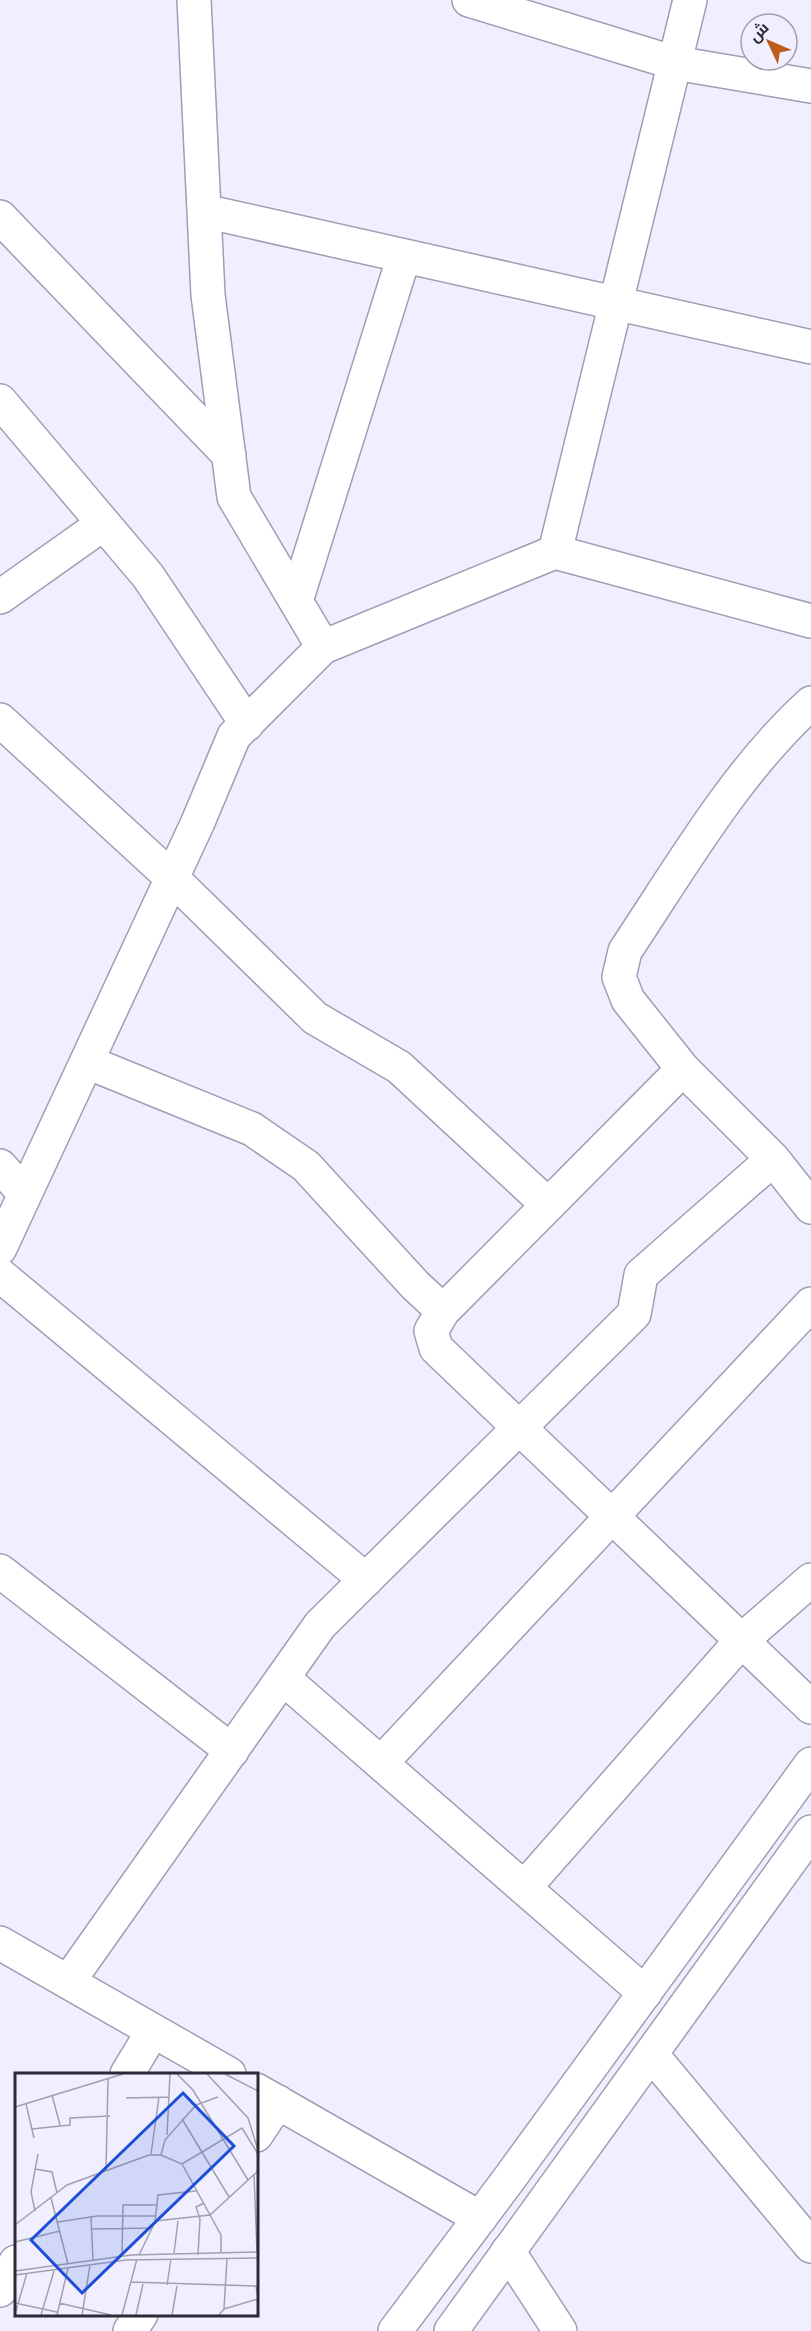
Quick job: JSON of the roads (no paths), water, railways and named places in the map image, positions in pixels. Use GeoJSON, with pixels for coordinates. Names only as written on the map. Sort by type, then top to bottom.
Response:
{"type":"FeatureCollection","features":[{"type":"Feature","properties":{"kind":"street"},"geometry":{"type":"LineString","coordinates":[[194,0],[208,295],[234,497],[323,647]]}},
{"type":"Feature","properties":{"kind":"street"},"geometry":{"type":"LineString","coordinates":[[469,0],[675,63],[811,86]]}},
{"type":"Feature","properties":{"kind":"street"},"geometry":{"type":"LineString","coordinates":[[555,552],[690,0]]}},
{"type":"Feature","properties":{"kind":"street"},"geometry":{"type":"LineString","coordinates":[[204,211],[811,347]]}},
{"type":"Feature","properties":{"kind":"street"},"geometry":{"type":"LineString","coordinates":[[0,217],[229,455]]}},
{"type":"Feature","properties":{"kind":"street"},"geometry":{"type":"LineString","coordinates":[[296,601],[404,256]]}},
{"type":"Feature","properties":{"kind":"street"},"geometry":{"type":"LineString","coordinates":[[0,401],[148,576],[247,724]]}},
{"type":"Feature","properties":{"kind":"street"},"geometry":{"type":"LineString","coordinates":[[0,597],[103,524]]}},
{"type":"Feature","properties":{"kind":"street"},"geometry":{"type":"LineString","coordinates":[[0,1248],[172,878],[234,736],[323,647],[555,552],[811,621]]}},
{"type":"Feature","properties":{"kind":"street"},"geometry":{"type":"LineString","coordinates":[[810,1202],[773,1159],[683,1069],[628,1000],[619,977],[625,951],[734,790],[791,721],[811,703]]}},
{"type":"Feature","properties":{"kind":"street"},"geometry":{"type":"LineString","coordinates":[[0,720],[172,878],[315,1017],[399,1067],[548,1205]]}},
{"type":"Feature","properties":{"kind":"street"},"geometry":{"type":"LineString","coordinates":[[87,1062],[252,1129],[306,1166],[415,1285],[443,1311]]}},
{"type":"Feature","properties":{"kind":"street"},"geometry":{"type":"LineString","coordinates":[[683,1069],[443,1311],[431,1331],[436,1348],[811,1707]]}},
{"type":"Feature","properties":{"kind":"street"},"geometry":{"type":"LineString","coordinates":[[68,1982],[320,1625],[634,1314],[641,1275],[773,1159]]}},
{"type":"Feature","properties":{"kind":"street"},"geometry":{"type":"LineString","coordinates":[[0,1166],[25,1194]]}},
{"type":"Feature","properties":{"kind":"street"},"geometry":{"type":"LineString","coordinates":[[0,1275],[366,1580]]}},
{"type":"Feature","properties":{"kind":"street"},"geometry":{"type":"LineString","coordinates":[[381,1763],[811,1304]]}},
{"type":"Feature","properties":{"kind":"street"},"geometry":{"type":"LineString","coordinates":[[0,1571],[231,1750]]}},
{"type":"Feature","properties":{"kind":"street"},"geometry":{"type":"LineString","coordinates":[[524,1888],[742,1640],[811,1580]]}},
{"type":"Feature","properties":{"kind":"street"},"geometry":{"type":"LineString","coordinates":[[283,1678],[645,1993]]}},
{"type":"Feature","properties":{"kind":"street"},"geometry":{"type":"LineString","coordinates":[[395,2331],[811,1764]]}},
{"type":"Feature","properties":{"kind":"street"},"geometry":{"type":"LineString","coordinates":[[451,2331],[811,1832]]}},
{"type":"Feature","properties":{"kind":"street"},"geometry":{"type":"LineString","coordinates":[[0,1943],[227,2073]]}},
{"type":"Feature","properties":{"kind":"street"},"geometry":{"type":"LineString","coordinates":[[128,2073],[153,2031]]}},
{"type":"Feature","properties":{"kind":"street"},"geometry":{"type":"LineString","coordinates":[[652,2055],[811,2246]]}},
{"type":"Feature","properties":{"kind":"street"},"geometry":{"type":"LineString","coordinates":[[258,2128],[267,2096],[480,2218]]}},
{"type":"Feature","properties":{"kind":"street"},"geometry":{"type":"LineString","coordinates":[[508,2251],[560,2331]]}},
{"type":"Feature","properties":{"kind":"street"},"geometry":{"type":"LineString","coordinates":[[0,2290],[15,2264]]}},
{"type":"Feature","properties":{"kind":"street"},"geometry":{"type":"LineString","coordinates":[[130,2331],[140,2316]]}}]}
